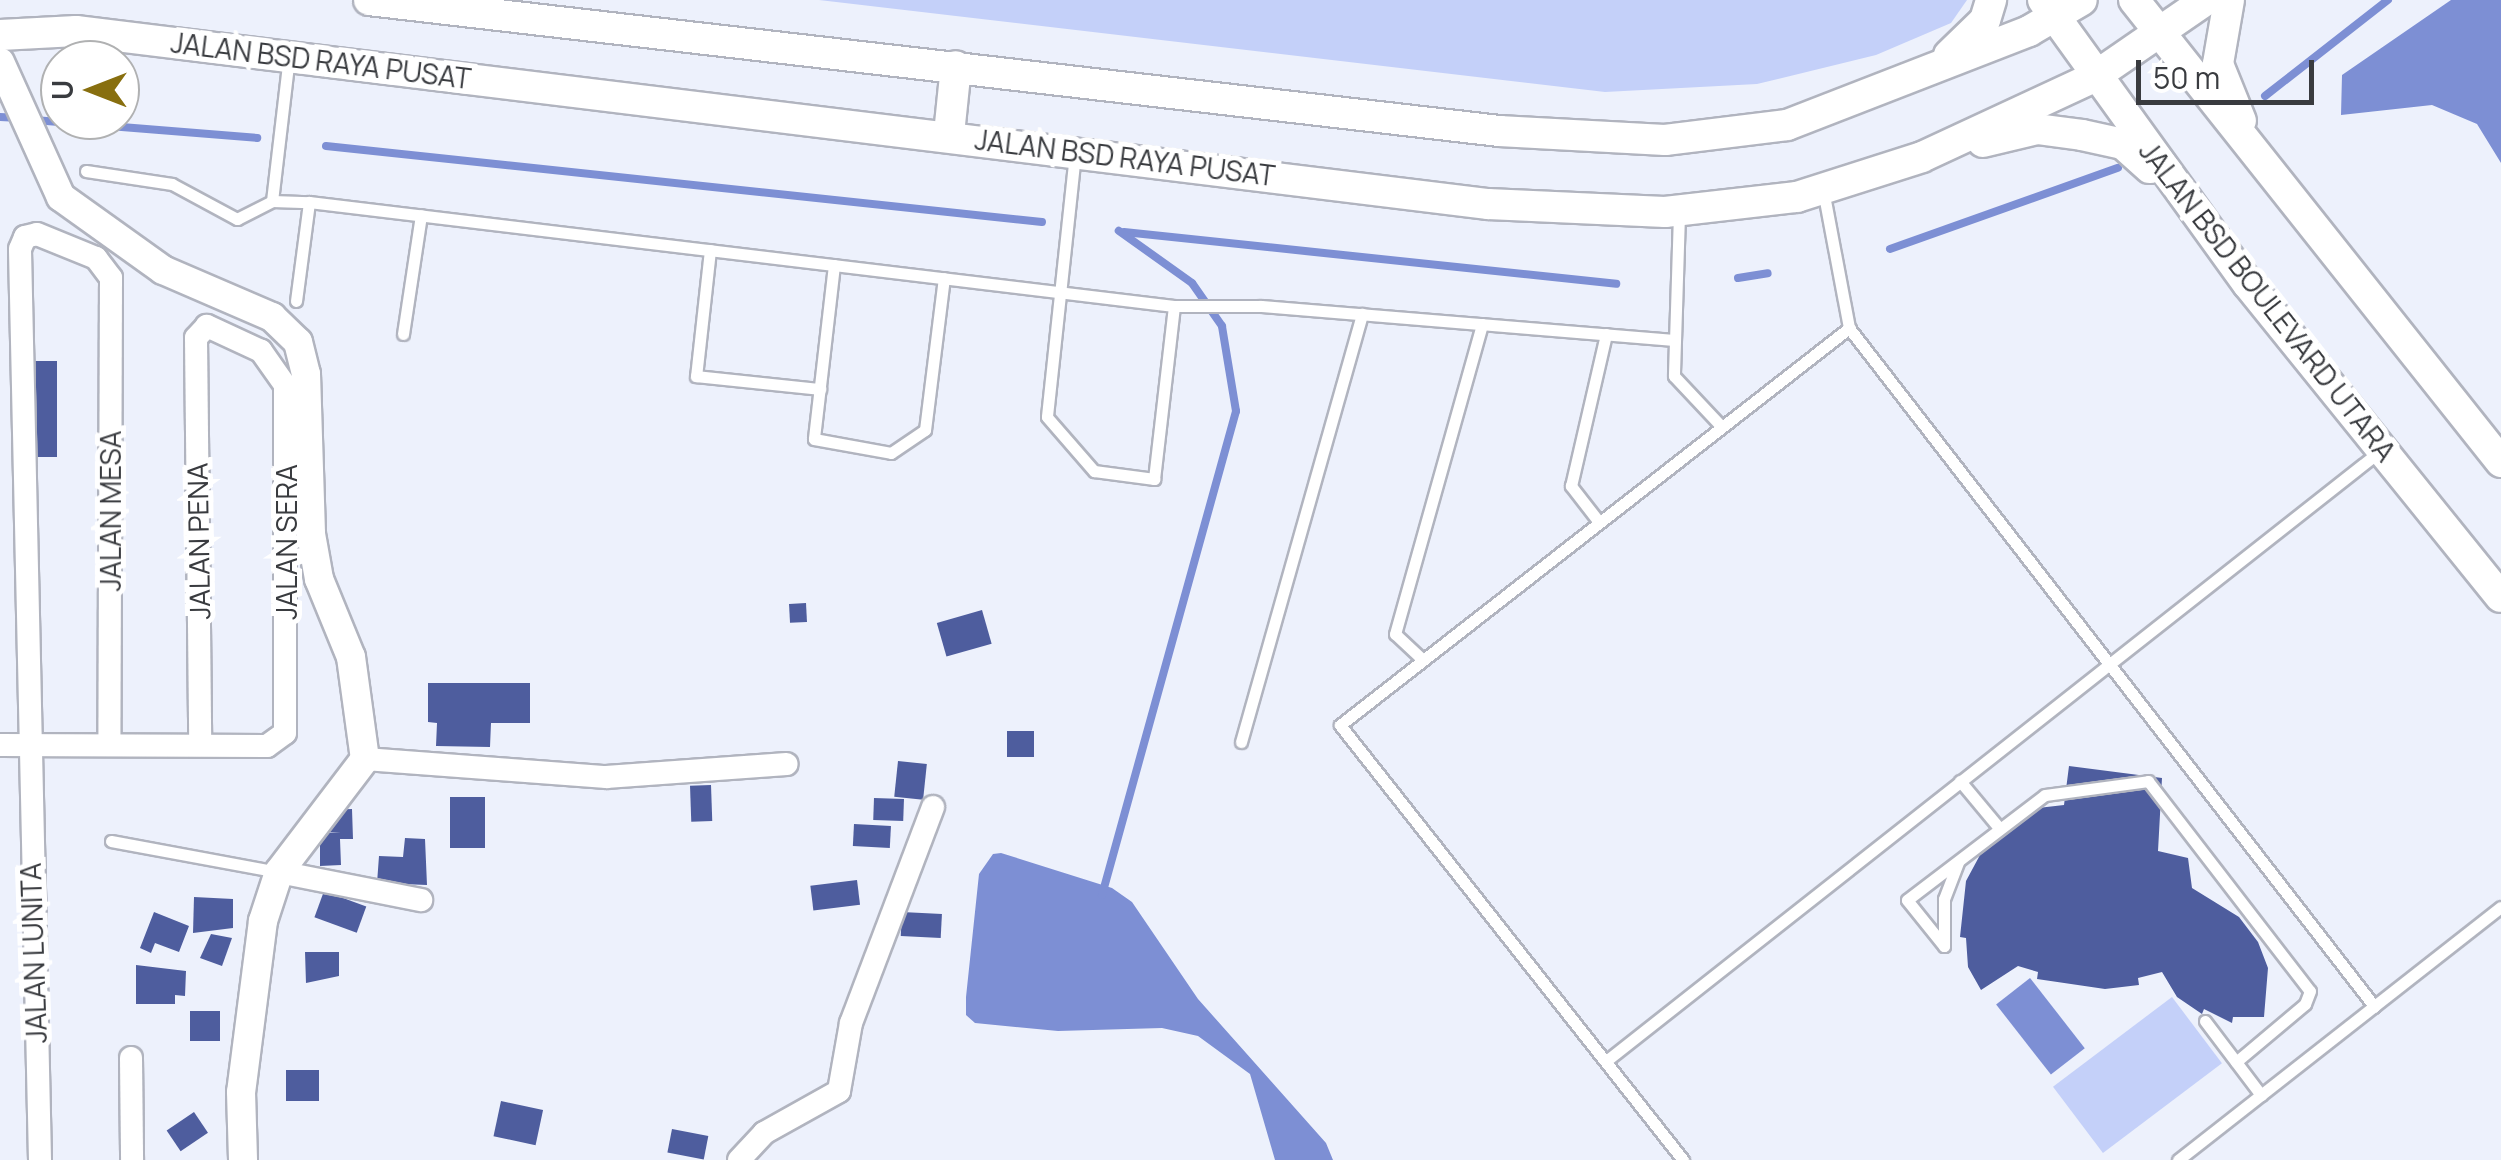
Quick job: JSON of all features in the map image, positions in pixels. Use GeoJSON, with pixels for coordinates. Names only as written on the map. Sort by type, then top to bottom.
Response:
{"type":"FeatureCollection","features":[{"type":"Feature","properties":{"kind":"main road"},"geometry":{"type":"LineString","coordinates":[[369,0],[1499,131],[1665,140],[1788,125],[1927,73],[2048,9],[2082,0]]}},
{"type":"Feature","properties":{"kind":"main road"},"geometry":{"type":"LineString","coordinates":[[1927,73],[1970,38],[1991,0]]}},
{"type":"Feature","properties":{"kind":"main road"},"geometry":{"type":"LineString","coordinates":[[2134,0],[2501,462]]}},
{"type":"Feature","properties":{"kind":"main road","name":"JALAN BSD RAYA PUSAT"},"geometry":{"type":"LineString","coordinates":[[0,35],[76,31],[950,134],[1488,204],[1680,210],[1823,189],[1922,157],[2094,76],[2206,0]]}},
{"type":"Feature","properties":{"kind":"main road"},"geometry":{"type":"LineString","coordinates":[[2228,0],[2218,64],[2256,157]]}},
{"type":"Feature","properties":{"kind":"main road","name":"JALAN BSD BOULEVARD UTARA"},"geometry":{"type":"LineString","coordinates":[[2048,9],[2195,209],[2501,596]]}},
{"type":"Feature","properties":{"kind":"main road"},"geometry":{"type":"LineString","coordinates":[[950,134],[956,66]]}},
{"type":"Feature","properties":{"kind":"main road"},"geometry":{"type":"LineString","coordinates":[[1922,157],[2037,129],[2082,135],[2123,144],[2195,209]]}},
{"type":"Feature","properties":{"kind":"street"},"geometry":{"type":"LineString","coordinates":[[0,62],[60,197],[85,219],[163,270],[272,317],[298,342],[306,374],[312,534],[319,579],[350,657],[365,759],[278,872],[251,979],[241,1092],[244,1160]]}},
{"type":"Feature","properties":{"kind":"street","name":"JALAN MESA"},"geometry":{"type":"LineString","coordinates":[[20,248],[25,237],[49,237],[96,258],[112,278],[109,744]]}},
{"type":"Feature","properties":{"kind":"street","name":"JALAN LUNITA"},"geometry":{"type":"LineString","coordinates":[[20,248],[26,746],[40,1160]]}},
{"type":"Feature","properties":{"kind":"street","name":"JALAN SERA"},"geometry":{"type":"LineString","coordinates":[[196,338],[207,326],[216,328],[276,366],[286,399],[286,720],[278,743],[200,744]]}},
{"type":"Feature","properties":{"kind":"street","name":"JALAN PENA"},"geometry":{"type":"LineString","coordinates":[[196,338],[200,744]]}},
{"type":"Feature","properties":{"kind":"street"},"geometry":{"type":"LineString","coordinates":[[0,745],[200,744]]}},
{"type":"Feature","properties":{"kind":"street"},"geometry":{"type":"LineString","coordinates":[[365,759],[606,777],[788,764]]}},
{"type":"Feature","properties":{"kind":"street"},"geometry":{"type":"LineString","coordinates":[[739,1160],[764,1133],[839,1091],[851,1023],[933,807]]}},
{"type":"Feature","properties":{"kind":"street"},"geometry":{"type":"LineString","coordinates":[[278,872],[421,900]]}},
{"type":"Feature","properties":{"kind":"street"},"geometry":{"type":"LineString","coordinates":[[131,1058],[132,1160]]}},
{"type":"Feature","properties":{"kind":"lane"},"geometry":{"type":"LineString","coordinates":[[272,201],[289,56]]}},
{"type":"Feature","properties":{"kind":"lane"},"geometry":{"type":"LineString","coordinates":[[1076,150],[1047,418],[1094,471],[1154,480],[1174,306]]}},
{"type":"Feature","properties":{"kind":"lane"},"geometry":{"type":"LineString","coordinates":[[86,172],[172,184],[237,218],[272,201],[310,202],[1174,306],[1362,314],[1675,340]]}},
{"type":"Feature","properties":{"kind":"lane"},"geometry":{"type":"LineString","coordinates":[[1823,189],[1849,328],[2374,1006]]}},
{"type":"Feature","properties":{"kind":"lane"},"geometry":{"type":"LineString","coordinates":[[296,301],[310,202]]}},
{"type":"Feature","properties":{"kind":"lane"},"geometry":{"type":"LineString","coordinates":[[1680,210],[1674,376],[1722,426]]}},
{"type":"Feature","properties":{"kind":"lane"},"geometry":{"type":"LineString","coordinates":[[404,334],[421,215]]}},
{"type":"Feature","properties":{"kind":"lane"},"geometry":{"type":"LineString","coordinates":[[710,250],[696,376],[820,389]]}},
{"type":"Feature","properties":{"kind":"lane"},"geometry":{"type":"LineString","coordinates":[[834,265],[814,439],[891,452],[924,430],[944,278]]}},
{"type":"Feature","properties":{"kind":"lane"},"geometry":{"type":"LineString","coordinates":[[1241,742],[1362,314]]}},
{"type":"Feature","properties":{"kind":"lane"},"geometry":{"type":"LineString","coordinates":[[1423,660],[1395,634],[1482,324]]}},
{"type":"Feature","properties":{"kind":"lane"},"geometry":{"type":"LineString","coordinates":[[1683,1160],[1340,725],[1849,328]]}},
{"type":"Feature","properties":{"kind":"lane"},"geometry":{"type":"LineString","coordinates":[[1600,522],[1570,486],[1606,334]]}},
{"type":"Feature","properties":{"kind":"lane"},"geometry":{"type":"LineString","coordinates":[[1606,1060],[2382,450]]}},
{"type":"Feature","properties":{"kind":"lane"},"geometry":{"type":"LineString","coordinates":[[1960,782],[2000,829]]}},
{"type":"Feature","properties":{"kind":"lane"},"geometry":{"type":"LineString","coordinates":[[1959,860],[1944,898],[1944,946],[1907,900],[1959,860],[2000,829],[2046,795],[2148,782],[2310,990],[2306,1004],[2236,1062]]}},
{"type":"Feature","properties":{"kind":"lane"},"geometry":{"type":"LineString","coordinates":[[111,841],[278,872]]}},
{"type":"Feature","properties":{"kind":"lane"},"geometry":{"type":"LineString","coordinates":[[2178,1160],[2501,907]]}},
{"type":"Feature","properties":{"kind":"lane"},"geometry":{"type":"LineString","coordinates":[[2205,1021],[2261,1095]]}},
{"type":"Feature","properties":{"kind":"shaded area"},"geometry":{"type":"Polygon","coordinates":[[[819,0],[1967,0],[1951,23],[1876,55],[1757,84],[1605,92],[819,0]]]}},
{"type":"Feature","properties":{"kind":"shaded area"},"geometry":{"type":"Polygon","coordinates":[[[2172,997],[2222,1063],[2103,1153],[2053,1087],[2172,997]]]}},
{"type":"Feature","properties":{"kind":"water"},"geometry":{"type":"Polygon","coordinates":[[[2451,0],[2501,0],[2501,163],[2477,124],[2432,105],[2341,115],[2342,75],[2451,0]]]}},
{"type":"Feature","properties":{"kind":"water"},"geometry":{"type":"Polygon","coordinates":[[[1001,853],[1112,888],[1132,902],[1198,999],[1326,1143],[1333,1160],[1275,1160],[1250,1074],[1198,1036],[1162,1028],[1058,1031],[975,1023],[966,1015],[979,874],[993,854],[1001,853]]]}},
{"type":"Feature","properties":{"kind":"water"},"geometry":{"type":"Polygon","coordinates":[[[2030,978],[2085,1048],[2051,1075],[1996,1004],[2030,978]]]}},
{"type":"Feature","properties":{"kind":"building"},"geometry":{"type":"Polygon","coordinates":[[[32,361],[57,361],[57,457],[32,457],[32,361]]]}},
{"type":"Feature","properties":{"kind":"building"},"geometry":{"type":"Polygon","coordinates":[[[806,603],[807,622],[790,623],[789,604],[806,603]]]}},
{"type":"Feature","properties":{"kind":"building"},"geometry":{"type":"Polygon","coordinates":[[[982,610],[992,644],[946,657],[937,623],[982,610]]]}},
{"type":"Feature","properties":{"kind":"building"},"geometry":{"type":"Polygon","coordinates":[[[428,683],[530,683],[530,723],[491,723],[490,747],[436,746],[437,723],[428,722],[428,683]]]}},
{"type":"Feature","properties":{"kind":"building"},"geometry":{"type":"Polygon","coordinates":[[[1007,731],[1034,731],[1034,757],[1007,757],[1007,731]]]}},
{"type":"Feature","properties":{"kind":"building"},"geometry":{"type":"Polygon","coordinates":[[[898,761],[927,764],[923,800],[894,797],[898,761]]]}},
{"type":"Feature","properties":{"kind":"building"},"geometry":{"type":"Polygon","coordinates":[[[2069,766],[2162,778],[2158,851],[2188,858],[2192,888],[2239,917],[2258,942],[2268,968],[2264,1017],[2233,1017],[2232,1023],[2204,1009],[2202,1014],[2177,997],[2162,972],[2138,978],[2139,985],[2105,989],[2037,979],[2038,972],[2018,966],[1981,990],[1968,967],[1966,938],[1960,937],[1966,881],[1980,855],[2038,808],[2064,805],[2069,766]]]}},
{"type":"Feature","properties":{"kind":"building"},"geometry":{"type":"Polygon","coordinates":[[[711,785],[712,821],[691,822],[690,786],[711,785]]]}},
{"type":"Feature","properties":{"kind":"building"},"geometry":{"type":"Polygon","coordinates":[[[450,797],[485,797],[485,848],[450,848],[450,797]]]}},
{"type":"Feature","properties":{"kind":"building"},"geometry":{"type":"Polygon","coordinates":[[[874,798],[904,799],[903,821],[873,820],[874,798]]]}},
{"type":"Feature","properties":{"kind":"building"},"geometry":{"type":"Polygon","coordinates":[[[352,809],[353,839],[340,839],[341,865],[320,866],[320,833],[341,833],[323,832],[323,810],[352,809]]]}},
{"type":"Feature","properties":{"kind":"building"},"geometry":{"type":"Polygon","coordinates":[[[854,824],[891,826],[890,848],[853,846],[854,824]]]}},
{"type":"Feature","properties":{"kind":"building"},"geometry":{"type":"Polygon","coordinates":[[[405,838],[425,839],[427,885],[377,883],[379,856],[403,857],[405,838]]]}},
{"type":"Feature","properties":{"kind":"building"},"geometry":{"type":"Polygon","coordinates":[[[857,880],[860,905],[813,911],[810,886],[857,880]]]}},
{"type":"Feature","properties":{"kind":"building"},"geometry":{"type":"Polygon","coordinates":[[[324,891],[366,906],[357,933],[314,917],[324,891]]]}},
{"type":"Feature","properties":{"kind":"building"},"geometry":{"type":"Polygon","coordinates":[[[194,897],[233,899],[233,928],[193,933],[194,897]]]}},
{"type":"Feature","properties":{"kind":"building"},"geometry":{"type":"Polygon","coordinates":[[[154,912],[189,926],[179,952],[155,943],[151,953],[140,948],[154,912]]]}},
{"type":"Feature","properties":{"kind":"building"},"geometry":{"type":"Polygon","coordinates":[[[902,912],[942,914],[941,938],[901,936],[902,912]]]}},
{"type":"Feature","properties":{"kind":"building"},"geometry":{"type":"Polygon","coordinates":[[[211,934],[232,938],[222,966],[200,958],[211,934]]]}},
{"type":"Feature","properties":{"kind":"building"},"geometry":{"type":"Polygon","coordinates":[[[305,952],[339,952],[339,976],[306,983],[305,952]]]}},
{"type":"Feature","properties":{"kind":"building"},"geometry":{"type":"Polygon","coordinates":[[[136,965],[186,971],[185,996],[175,995],[175,1004],[136,1004],[136,965]]]}},
{"type":"Feature","properties":{"kind":"building"},"geometry":{"type":"Polygon","coordinates":[[[190,1011],[220,1011],[220,1041],[190,1041],[190,1011]]]}},
{"type":"Feature","properties":{"kind":"building"},"geometry":{"type":"Polygon","coordinates":[[[286,1070],[319,1070],[319,1101],[286,1101],[286,1070]]]}},
{"type":"Feature","properties":{"kind":"building"},"geometry":{"type":"Polygon","coordinates":[[[501,1101],[543,1110],[536,1145],[494,1136],[501,1101]]]}},
{"type":"Feature","properties":{"kind":"building"},"geometry":{"type":"Polygon","coordinates":[[[194,1112],[208,1133],[181,1151],[167,1130],[194,1112]]]}},
{"type":"Feature","properties":{"kind":"building"},"geometry":{"type":"Polygon","coordinates":[[[672,1129],[708,1136],[704,1160],[667,1153],[672,1129]]]}},
{"type":"Feature","properties":{"kind":"waterway"},"geometry":{"type":"LineString","coordinates":[[2265,96],[2388,0]]}},
{"type":"Feature","properties":{"kind":"waterway"},"geometry":{"type":"LineString","coordinates":[[0,117],[20,118]]}},
{"type":"Feature","properties":{"kind":"waterway"},"geometry":{"type":"LineString","coordinates":[[34,120],[257,138]]}},
{"type":"Feature","properties":{"kind":"waterway"},"geometry":{"type":"LineString","coordinates":[[326,146],[1042,222]]}},
{"type":"Feature","properties":{"kind":"waterway"},"geometry":{"type":"LineString","coordinates":[[1890,249],[2118,168]]}},
{"type":"Feature","properties":{"kind":"waterway"},"geometry":{"type":"LineString","coordinates":[[1102,895],[1236,411],[1222,326],[1192,283],[1119,231]]}},
{"type":"Feature","properties":{"kind":"waterway"},"geometry":{"type":"LineString","coordinates":[[1124,232],[1616,284]]}},
{"type":"Feature","properties":{"kind":"waterway"},"geometry":{"type":"LineString","coordinates":[[1738,278],[1768,273]]}}]}
